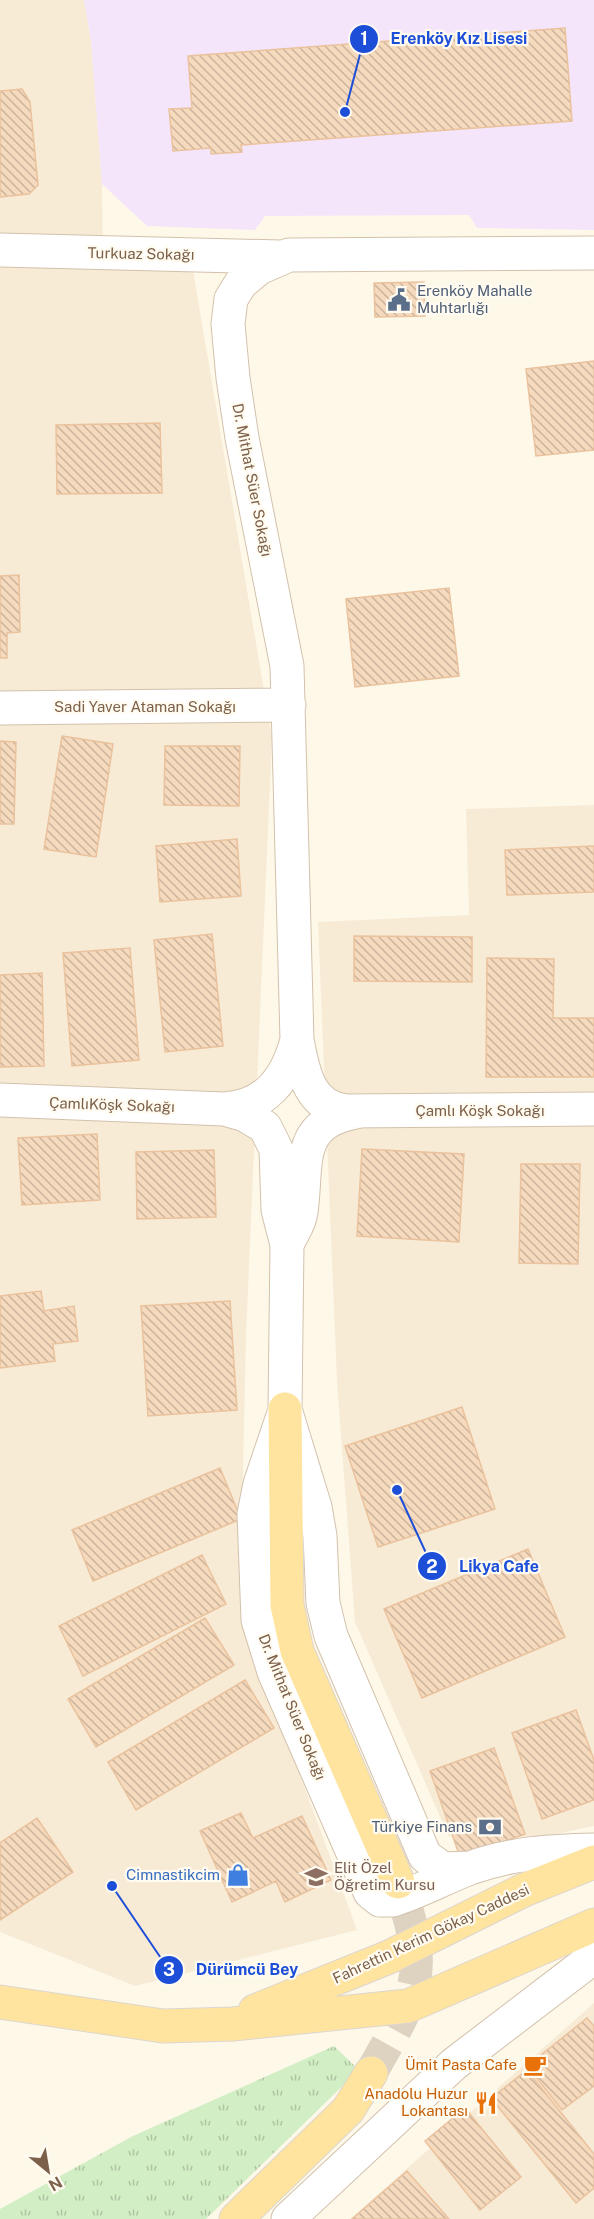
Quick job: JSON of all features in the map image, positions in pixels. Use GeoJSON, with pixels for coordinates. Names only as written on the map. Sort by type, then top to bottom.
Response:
{"type":"FeatureCollection","features":[{"type":"Feature","properties":{"kind":"main road","name":"Dr. Mithat Süer Sokağı"},"geometry":{"type":"LineString","coordinates":[[285,1409],[287,1605],[290,1628],[310,1682],[398,1882]]}},
{"type":"Feature","properties":{"kind":"main road","name":"Fahrettin Kerim Gökay Caddesi"},"geometry":{"type":"LineString","coordinates":[[163,2026],[260,2010],[389,1957],[524,1890],[594,1862]]}},
{"type":"Feature","properties":{"kind":"main road","name":"Fahrettin Kerim Gökay Caddesi"},"geometry":{"type":"LineString","coordinates":[[0,2002],[163,2026],[233,2024],[408,2006],[594,1925]]}},
{"type":"Feature","properties":{"kind":"main road"},"geometry":{"type":"LineString","coordinates":[[236,2219],[348,2110],[371,2073]]}},
{"type":"Feature","properties":{"kind":"street","name":"Turkuaz Sokağı"},"geometry":{"type":"LineString","coordinates":[[0,250],[281,257]]}},
{"type":"Feature","properties":{"kind":"street","name":"Dr. Mithat Süer Sokağı"},"geometry":{"type":"LineString","coordinates":[[365,1111],[339,1110],[320,1100],[307,1083],[297,1040],[290,705],[282,638],[241,429],[228,324],[230,305],[236,288],[252,273],[281,257],[320,253],[594,254]]}},
{"type":"Feature","properties":{"kind":"street","name":"Sadi Yaver Ataman Sokağı"},"geometry":{"type":"LineString","coordinates":[[0,708],[290,705]]}},
{"type":"Feature","properties":{"kind":"street","name":"Dr. Mithat Süer Sokağı"},"geometry":{"type":"LineString","coordinates":[[224,1109],[252,1104],[274,1087],[288,1065],[297,1040]]}},
{"type":"Feature","properties":{"kind":"street","name":"ÇamlıKöşk Sokağı"},"geometry":{"type":"LineString","coordinates":[[0,1100],[224,1109]]}},
{"type":"Feature","properties":{"kind":"street","name":"Dr. Mithat Süer Sokağı"},"geometry":{"type":"LineString","coordinates":[[224,1109],[252,1118],[265,1127],[275,1142],[278,1168],[278,1210],[287,1245],[285,1409],[315,1507],[320,1536],[323,1603],[336,1649],[425,1856],[443,1869],[469,1868]]}},
{"type":"Feature","properties":{"kind":"street","name":"Çamlı Köşk Sokağı"},"geometry":{"type":"LineString","coordinates":[[365,1111],[594,1109]]}},
{"type":"Feature","properties":{"kind":"street","name":"Dr. Mithat Süer Sokağı"},"geometry":{"type":"LineString","coordinates":[[287,1245],[301,1214],[303,1170],[308,1145],[331,1122],[365,1111]]}},
{"type":"Feature","properties":{"kind":"street","name":"Dr. Mithat Süer Sokağı"},"geometry":{"type":"LineString","coordinates":[[285,1409],[260,1484],[254,1524],[258,1620],[270,1662],[373,1896],[380,1900],[393,1900],[469,1868],[534,1851],[594,1850]]}},
{"type":"Feature","properties":{"kind":"street"},"geometry":{"type":"LineString","coordinates":[[288,2219],[454,2064],[594,1957]]}},
{"type":"Feature","properties":{"kind":"shaded area"},"geometry":{"type":"Polygon","coordinates":[[[0,0],[84,0],[91,41],[102,184],[103,268],[193,270],[272,738],[246,1335],[240,1612],[357,1930],[135,1986],[0,1932],[0,0]]]}},
{"type":"Feature","properties":{"kind":"shaded area"},"geometry":{"type":"Polygon","coordinates":[[[84,0],[594,0],[594,230],[477,228],[469,215],[265,216],[255,230],[147,226],[102,184],[91,41],[84,0]]]}},
{"type":"Feature","properties":{"kind":"shaded area"},"geometry":{"type":"Polygon","coordinates":[[[594,805],[594,1826],[474,1851],[448,1835],[355,1622],[337,1382],[318,922],[469,915],[466,809],[594,805]]]}},
{"type":"Feature","properties":{"kind":"shaded area"},"geometry":{"type":"Polygon","coordinates":[[[594,2003],[594,2219],[350,2219],[594,2003]]]}},
{"type":"Feature","properties":{"kind":"green space"},"geometry":{"type":"Polygon","coordinates":[[[334,2046],[359,2070],[206,2219],[0,2219],[0,2209],[133,2136],[334,2046]]]}},
{"type":"Feature","properties":{"kind":"building"},"geometry":{"type":"Polygon","coordinates":[[[565,28],[572,121],[241,145],[242,152],[211,154],[211,148],[173,151],[169,109],[192,108],[188,56],[565,28]]]}},
{"type":"Feature","properties":{"kind":"building"},"geometry":{"type":"Polygon","coordinates":[[[22,89],[30,102],[38,185],[29,194],[0,197],[0,91],[22,89]]]}},
{"type":"Feature","properties":{"kind":"building","name":"Erenköy Mahalle Muhtarlığı"},"geometry":{"type":"Polygon","coordinates":[[[424,282],[425,316],[375,317],[374,283],[424,282]]]}},
{"type":"Feature","properties":{"kind":"building"},"geometry":{"type":"Polygon","coordinates":[[[594,361],[594,450],[536,456],[526,369],[594,361]]]}},
{"type":"Feature","properties":{"kind":"building"},"geometry":{"type":"Polygon","coordinates":[[[160,423],[162,493],[57,494],[56,425],[160,423]]]}},
{"type":"Feature","properties":{"kind":"building"},"geometry":{"type":"Polygon","coordinates":[[[19,575],[20,632],[7,633],[7,658],[0,658],[0,576],[19,575]]]}},
{"type":"Feature","properties":{"kind":"building"},"geometry":{"type":"Polygon","coordinates":[[[449,588],[459,676],[355,687],[346,599],[449,588]]]}},
{"type":"Feature","properties":{"kind":"building"},"geometry":{"type":"Polygon","coordinates":[[[62,736],[113,744],[96,857],[44,849],[62,736]]]}},
{"type":"Feature","properties":{"kind":"building"},"geometry":{"type":"Polygon","coordinates":[[[0,741],[16,742],[14,824],[0,824],[0,741]]]}},
{"type":"Feature","properties":{"kind":"building"},"geometry":{"type":"Polygon","coordinates":[[[165,746],[240,746],[239,806],[164,805],[165,746]]]}},
{"type":"Feature","properties":{"kind":"building"},"geometry":{"type":"Polygon","coordinates":[[[237,839],[241,896],[160,902],[156,846],[237,839]]]}},
{"type":"Feature","properties":{"kind":"building"},"geometry":{"type":"Polygon","coordinates":[[[594,846],[594,892],[507,895],[505,850],[594,846]]]}},
{"type":"Feature","properties":{"kind":"building"},"geometry":{"type":"Polygon","coordinates":[[[212,934],[223,1046],[165,1052],[154,940],[212,934]]]}},
{"type":"Feature","properties":{"kind":"building"},"geometry":{"type":"Polygon","coordinates":[[[354,936],[472,937],[472,982],[354,981],[354,936]]]}},
{"type":"Feature","properties":{"kind":"building"},"geometry":{"type":"Polygon","coordinates":[[[130,948],[139,1060],[72,1066],[63,953],[130,948]]]}},
{"type":"Feature","properties":{"kind":"building"},"geometry":{"type":"Polygon","coordinates":[[[487,958],[554,959],[553,1018],[594,1018],[594,1077],[486,1077],[487,958]]]}},
{"type":"Feature","properties":{"kind":"building"},"geometry":{"type":"Polygon","coordinates":[[[42,973],[44,1066],[0,1067],[0,975],[42,973]]]}},
{"type":"Feature","properties":{"kind":"building"},"geometry":{"type":"Polygon","coordinates":[[[97,1134],[100,1200],[22,1205],[18,1138],[97,1134]]]}},
{"type":"Feature","properties":{"kind":"building"},"geometry":{"type":"Polygon","coordinates":[[[362,1149],[464,1154],[459,1242],[357,1236],[362,1149]]]}},
{"type":"Feature","properties":{"kind":"building"},"geometry":{"type":"Polygon","coordinates":[[[214,1150],[216,1217],[137,1219],[136,1152],[214,1150]]]}},
{"type":"Feature","properties":{"kind":"building"},"geometry":{"type":"Polygon","coordinates":[[[521,1164],[580,1164],[578,1264],[519,1263],[521,1164]]]}},
{"type":"Feature","properties":{"kind":"building"},"geometry":{"type":"Polygon","coordinates":[[[41,1291],[44,1311],[74,1306],[78,1341],[53,1344],[55,1361],[0,1368],[0,1296],[41,1291]]]}},
{"type":"Feature","properties":{"kind":"building"},"geometry":{"type":"Polygon","coordinates":[[[230,1301],[237,1410],[148,1416],[141,1306],[230,1301]]]}},
{"type":"Feature","properties":{"kind":"building"},"geometry":{"type":"Polygon","coordinates":[[[462,1407],[495,1509],[378,1547],[345,1446],[462,1407]]]}},
{"type":"Feature","properties":{"kind":"building"},"geometry":{"type":"Polygon","coordinates":[[[220,1468],[241,1519],[93,1581],[72,1530],[220,1468]]]}},
{"type":"Feature","properties":{"kind":"building"},"geometry":{"type":"Polygon","coordinates":[[[528,1549],[565,1637],[422,1698],[384,1609],[528,1549]]]}},
{"type":"Feature","properties":{"kind":"building"},"geometry":{"type":"Polygon","coordinates":[[[202,1555],[226,1604],[83,1676],[59,1626],[202,1555]]]}},
{"type":"Feature","properties":{"kind":"building"},"geometry":{"type":"Polygon","coordinates":[[[205,1618],[234,1665],[96,1747],[68,1699],[205,1618]]]}},
{"type":"Feature","properties":{"kind":"building"},"geometry":{"type":"Polygon","coordinates":[[[245,1680],[274,1728],[136,1810],[108,1762],[245,1680]]]}},
{"type":"Feature","properties":{"kind":"building"},"geometry":{"type":"Polygon","coordinates":[[[576,1710],[594,1760],[594,1800],[542,1819],[512,1733],[576,1710]]]}},
{"type":"Feature","properties":{"kind":"building"},"geometry":{"type":"Polygon","coordinates":[[[494,1748],[525,1834],[460,1857],[430,1771],[494,1748]]]}},
{"type":"Feature","properties":{"kind":"building"},"geometry":{"type":"Polygon","coordinates":[[[241,1813],[253,1838],[302,1816],[331,1880],[285,1902],[276,1881],[232,1902],[200,1831],[241,1813]]]}},
{"type":"Feature","properties":{"kind":"building"},"geometry":{"type":"Polygon","coordinates":[[[37,1818],[73,1872],[0,1920],[0,1843],[37,1818]]]}},
{"type":"Feature","properties":{"kind":"building"},"geometry":{"type":"Polygon","coordinates":[[[587,2018],[594,2026],[594,2086],[562,2110],[527,2066],[587,2018]]]}},
{"type":"Feature","properties":{"kind":"building"},"geometry":{"type":"Polygon","coordinates":[[[527,2070],[594,2154],[594,2188],[576,2203],[491,2098],[527,2070]]]}},
{"type":"Feature","properties":{"kind":"building"},"geometry":{"type":"Polygon","coordinates":[[[465,2108],[521,2177],[480,2210],[425,2141],[465,2108]]]}},
{"type":"Feature","properties":{"kind":"building"},"geometry":{"type":"Polygon","coordinates":[[[407,2171],[449,2219],[352,2219],[407,2171]]]}},
{"type":"Feature","properties":{"kind":"tunnel"},"geometry":{"type":"LineString","coordinates":[[371,2073],[400,2021],[414,1982],[416,1962],[414,1941],[398,1882]]}},
{"type":"Feature","properties":{"kind":"place","name":"Erenköy Kız Lisesi"},"geometry":{"type":"Point","coordinates":[345,112]}},
{"type":"Feature","properties":{"kind":"place","name":"Erenköy Mahalle Muhtarlığı"},"geometry":{"type":"Point","coordinates":[399,300]}},
{"type":"Feature","properties":{"kind":"place","name":"Likya Cafe"},"geometry":{"type":"Point","coordinates":[397,1490]}},
{"type":"Feature","properties":{"kind":"place","name":"Türkiye Finans"},"geometry":{"type":"Point","coordinates":[490,1827]}},
{"type":"Feature","properties":{"kind":"place","name":"Cimnastikcim"},"geometry":{"type":"Point","coordinates":[238,1875]}},
{"type":"Feature","properties":{"kind":"place","name":"Elit Özel Öğretim Kursu"},"geometry":{"type":"Point","coordinates":[316,1877]}},
{"type":"Feature","properties":{"kind":"place","name":"Dürümcü Bey"},"geometry":{"type":"Point","coordinates":[112,1886]}},
{"type":"Feature","properties":{"kind":"place","name":"Ümit Pasta Cafe"},"geometry":{"type":"Point","coordinates":[535,2065]}},
{"type":"Feature","properties":{"kind":"place","name":"Anadolu Huzur Lokantası"},"geometry":{"type":"Point","coordinates":[486,2103]}}]}
